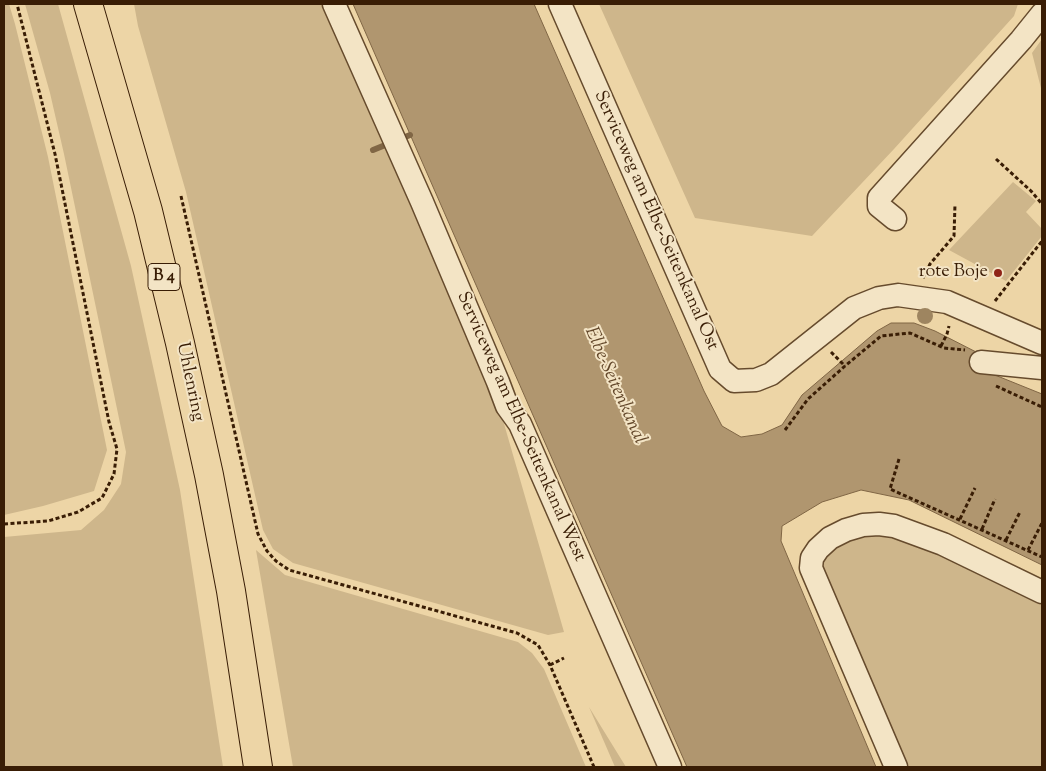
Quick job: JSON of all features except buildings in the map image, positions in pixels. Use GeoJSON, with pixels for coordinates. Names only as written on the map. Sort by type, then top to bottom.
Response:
{"type":"FeatureCollection","features":[{"type":"Feature","properties":{"kind":"highway","name":"Uhlenring"},"geometry":{"type":"LineString","coordinates":[[88,4],[148,211],[180,343],[209,476],[231,592],[258,767]]}},
{"type":"Feature","properties":{"kind":"highway"},"geometry":{"type":"LineString","coordinates":[[104,4],[111,81]]}},
{"type":"Feature","properties":{"kind":"street","name":"Serviceweg am Elbe-Seitenkanal West"},"geometry":{"type":"LineString","coordinates":[[334,4],[395,141],[507,406],[520,424],[670,767]]}},
{"type":"Feature","properties":{"kind":"street","name":"Serviceweg am Elbe-Seitenkanal Ost"},"geometry":{"type":"LineString","coordinates":[[560,4],[720,369],[734,382],[756,380],[772,374],[854,308],[880,298],[898,296],[946,302],[1042,343]]}},
{"type":"Feature","properties":{"kind":"street"},"geometry":{"type":"LineString","coordinates":[[895,218],[879,206],[879,198],[1022,40],[1042,14]]}},
{"type":"Feature","properties":{"kind":"street"},"geometry":{"type":"LineString","coordinates":[[974,356],[1042,368]]}},
{"type":"Feature","properties":{"kind":"street"},"geometry":{"type":"LineString","coordinates":[[896,767],[811,568],[812,558],[818,549],[830,538],[846,530],[863,525],[894,526],[937,542],[1042,592]]}},
{"type":"Feature","properties":{"kind":"path"},"geometry":{"type":"LineString","coordinates":[[4,524],[48,521],[78,512],[102,498],[114,474],[117,449],[109,422],[55,154],[17,4]]}},
{"type":"Feature","properties":{"kind":"path"},"geometry":{"type":"LineString","coordinates":[[996,159],[1031,191],[1042,204]]}},
{"type":"Feature","properties":{"kind":"path"},"geometry":{"type":"LineString","coordinates":[[181,196],[258,534],[267,551],[276,561],[289,570],[517,633],[538,646],[550,665],[594,767]]}},
{"type":"Feature","properties":{"kind":"path"},"geometry":{"type":"LineString","coordinates":[[912,297],[930,264],[954,236],[955,204]]}},
{"type":"Feature","properties":{"kind":"path"},"geometry":{"type":"LineString","coordinates":[[982,317],[1042,241]]}},
{"type":"Feature","properties":{"kind":"path"},"geometry":{"type":"LineString","coordinates":[[785,430],[808,400],[881,336],[910,333],[941,346],[974,356]]}},
{"type":"Feature","properties":{"kind":"path"},"geometry":{"type":"LineString","coordinates":[[941,346],[947,334]]}},
{"type":"Feature","properties":{"kind":"path"},"geometry":{"type":"LineString","coordinates":[[837,358],[845,366]]}},
{"type":"Feature","properties":{"kind":"path"},"geometry":{"type":"LineString","coordinates":[[988,383],[1042,407]]}},
{"type":"Feature","properties":{"kind":"path"},"geometry":{"type":"LineString","coordinates":[[899,459],[890,489],[1042,557]]}},
{"type":"Feature","properties":{"kind":"path"},"geometry":{"type":"LineString","coordinates":[[960,520],[975,488]]}},
{"type":"Feature","properties":{"kind":"path"},"geometry":{"type":"LineString","coordinates":[[982,529],[995,500]]}},
{"type":"Feature","properties":{"kind":"path"},"geometry":{"type":"LineString","coordinates":[[1006,540],[1020,512]]}},
{"type":"Feature","properties":{"kind":"path"},"geometry":{"type":"LineString","coordinates":[[1028,550],[1042,522]]}},
{"type":"Feature","properties":{"kind":"path"},"geometry":{"type":"LineString","coordinates":[[550,665],[564,658]]}},
{"type":"Feature","properties":{"kind":"shaded area"},"geometry":{"type":"Polygon","coordinates":[[[4,4],[9,4],[15,24],[48,157],[107,450],[94,491],[4,515],[4,4]]]}},
{"type":"Feature","properties":{"kind":"shaded area"},"geometry":{"type":"Polygon","coordinates":[[[25,4],[58,4],[131,266],[180,490],[223,767],[4,767],[4,537],[81,530],[104,510],[121,484],[126,452],[64,154],[50,93],[25,4]]]}},
{"type":"Feature","properties":{"kind":"shaded area"},"geometry":{"type":"Polygon","coordinates":[[[134,4],[326,4],[492,382],[564,632],[548,635],[293,563],[273,549],[263,530],[186,192],[138,26],[134,4]]]}},
{"type":"Feature","properties":{"kind":"shaded area"},"geometry":{"type":"Polygon","coordinates":[[[599,4],[1018,4],[1014,16],[894,149],[812,236],[695,218],[599,4]]]}},
{"type":"Feature","properties":{"kind":"shaded area"},"geometry":{"type":"Polygon","coordinates":[[[1042,39],[1042,92],[1032,53],[1042,39]]]}},
{"type":"Feature","properties":{"kind":"shaded area"},"geometry":{"type":"Polygon","coordinates":[[[1013,182],[1036,201],[1026,212],[1042,229],[1042,236],[1006,281],[949,250],[1013,182]]]}},
{"type":"Feature","properties":{"kind":"shaded area"},"geometry":{"type":"Polygon","coordinates":[[[861,531],[890,532],[943,555],[1042,603],[1042,767],[902,767],[817,568],[835,547],[861,531]]]}},
{"type":"Feature","properties":{"kind":"shaded area"},"geometry":{"type":"Polygon","coordinates":[[[256,550],[285,575],[518,642],[532,653],[544,669],[586,767],[293,767],[256,550]]]}},
{"type":"Feature","properties":{"kind":"shaded area"},"geometry":{"type":"Polygon","coordinates":[[[589,707],[626,767],[615,767],[589,707]]]}},
{"type":"Feature","properties":{"kind":"water","name":"Elbe-Seitenkanal"},"geometry":{"type":"Polygon","coordinates":[[[353,4],[534,4],[704,391],[722,426],[741,437],[762,434],[782,425],[802,395],[877,331],[891,323],[914,323],[935,331],[982,355],[980,369],[1042,394],[1042,565],[909,500],[861,490],[822,502],[782,526],[781,541],[876,767],[687,767],[353,4]]]}},
{"type":"Feature","properties":{"kind":"waterway"},"geometry":{"type":"LineString","coordinates":[[373,150],[410,135]]}},
{"type":"Feature","properties":{"kind":"place","name":"rote Boje"},"geometry":{"type":"Point","coordinates":[998,273]}}]}
